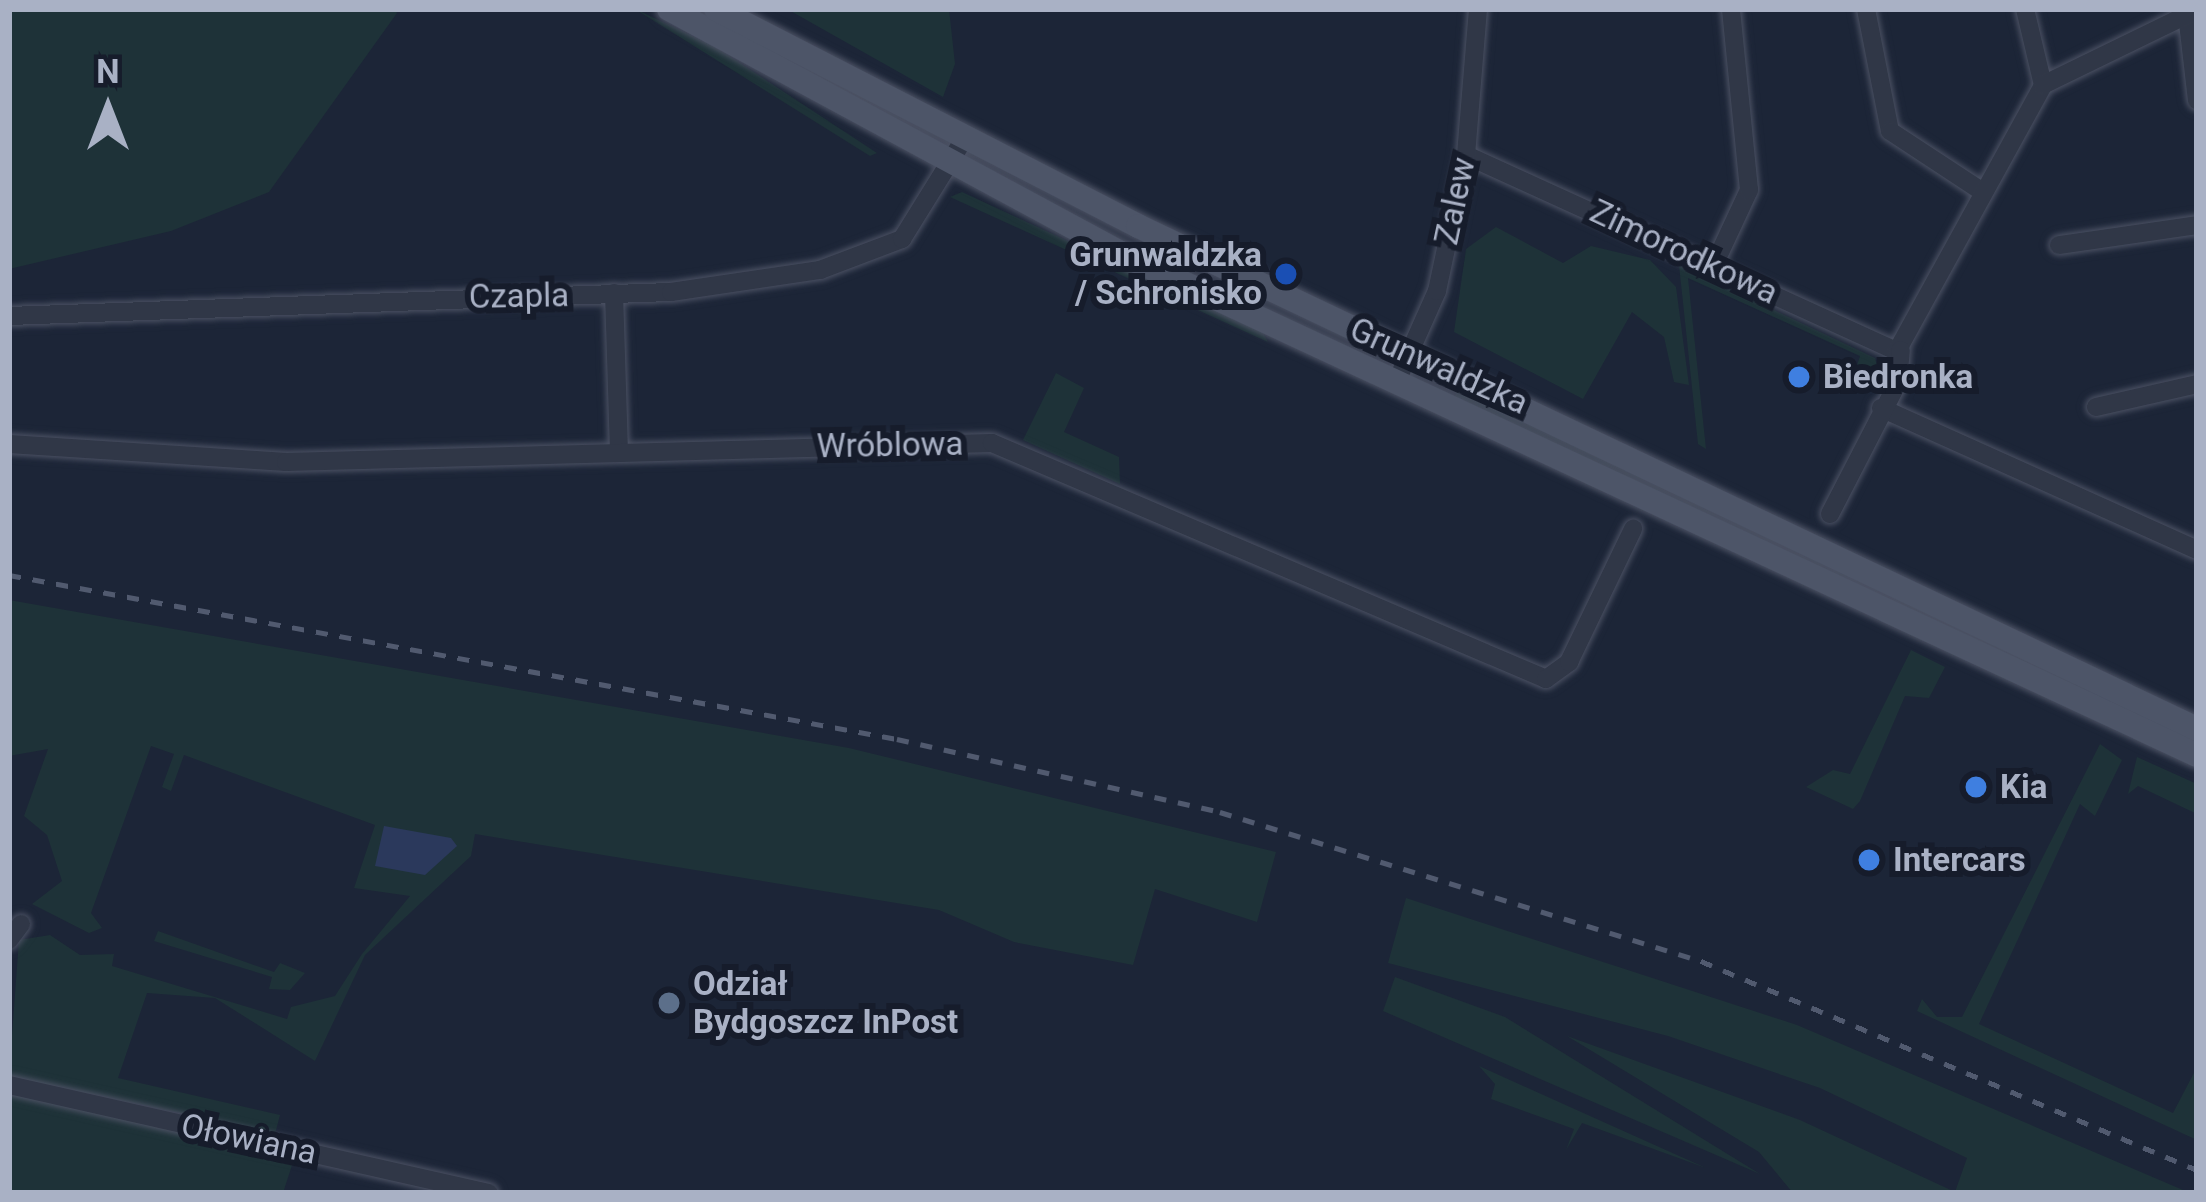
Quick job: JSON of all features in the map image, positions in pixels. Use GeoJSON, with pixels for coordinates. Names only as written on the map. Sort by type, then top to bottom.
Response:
{"type":"FeatureCollection","features":[{"type":"Feature","properties":{"kind":"main road","name":"Grunwaldzka"},"geometry":{"type":"LineString","coordinates":[[669,9],[948,168],[1396,383],[2197,755]]}},
{"type":"Feature","properties":{"kind":"main road","name":"Grunwaldzka"},"geometry":{"type":"LineString","coordinates":[[716,9],[964,139],[2197,729]]}},
{"type":"Feature","properties":{"kind":"street","name":"Zalew"},"geometry":{"type":"LineString","coordinates":[[1396,383],[1437,291],[1466,154],[1478,9]]}},
{"type":"Feature","properties":{"kind":"street"},"geometry":{"type":"LineString","coordinates":[[1714,265],[1749,190],[1731,9]]}},
{"type":"Feature","properties":{"kind":"street"},"geometry":{"type":"LineString","coordinates":[[1866,9],[1890,131],[1983,192]]}},
{"type":"Feature","properties":{"kind":"street"},"geometry":{"type":"LineString","coordinates":[[2026,9],[2043,85]]}},
{"type":"Feature","properties":{"kind":"street"},"geometry":{"type":"LineString","coordinates":[[1830,514],[1881,408],[1901,350],[2043,85],[2192,12],[2197,100]]}},
{"type":"Feature","properties":{"kind":"street","name":"Czapla"},"geometry":{"type":"LineString","coordinates":[[9,316],[614,293],[862,260],[915,226],[964,139]]}},
{"type":"Feature","properties":{"kind":"street","name":"Zimorodkowa"},"geometry":{"type":"LineString","coordinates":[[1466,154],[1901,350]]}},
{"type":"Feature","properties":{"kind":"street"},"geometry":{"type":"LineString","coordinates":[[2059,244],[2197,225]]}},
{"type":"Feature","properties":{"kind":"street"},"geometry":{"type":"LineString","coordinates":[[614,293],[619,451]]}},
{"type":"Feature","properties":{"kind":"street"},"geometry":{"type":"LineString","coordinates":[[2096,407],[2197,384]]}},
{"type":"Feature","properties":{"kind":"street"},"geometry":{"type":"LineString","coordinates":[[1881,408],[2197,550]]}},
{"type":"Feature","properties":{"kind":"street","name":"Wróblowa"},"geometry":{"type":"LineString","coordinates":[[9,444],[286,463],[992,443],[1029,452],[1546,680],[1569,662],[1633,529]]}},
{"type":"Feature","properties":{"kind":"street","name":"Ołowiana"},"geometry":{"type":"LineString","coordinates":[[9,1085],[489,1193]]}},
{"type":"Feature","properties":{"kind":"shaded area"},"geometry":{"type":"Polygon","coordinates":[[[9,9],[394,9],[397,13],[269,192],[171,231],[9,269],[9,9]]]}},
{"type":"Feature","properties":{"kind":"shaded area"},"geometry":{"type":"Polygon","coordinates":[[[635,9],[714,46],[877,153],[870,156],[635,9]]]}},
{"type":"Feature","properties":{"kind":"shaded area"},"geometry":{"type":"Polygon","coordinates":[[[787,9],[949,9],[955,64],[943,97],[787,9]]]}},
{"type":"Feature","properties":{"kind":"shaded area"},"geometry":{"type":"Polygon","coordinates":[[[962,192],[1262,331],[1268,342],[950,197],[962,192]]]}},
{"type":"Feature","properties":{"kind":"shaded area"},"geometry":{"type":"Polygon","coordinates":[[[1496,227],[1563,263],[1591,246],[1650,260],[1676,287],[1689,385],[1674,382],[1664,337],[1632,312],[1583,399],[1454,332],[1466,249],[1496,227]]]}},
{"type":"Feature","properties":{"kind":"shaded area"},"geometry":{"type":"Polygon","coordinates":[[[1679,265],[1875,358],[1881,380],[1856,368],[1860,356],[1688,278],[1706,449],[1698,444],[1679,265]]]}},
{"type":"Feature","properties":{"kind":"shaded area"},"geometry":{"type":"Polygon","coordinates":[[[1056,373],[1084,388],[1064,432],[1119,457],[1120,484],[1023,440],[1056,373]]]}},
{"type":"Feature","properties":{"kind":"shaded area"},"geometry":{"type":"Polygon","coordinates":[[[1459,388],[2197,738],[2197,744],[1453,400],[1459,388]]]}},
{"type":"Feature","properties":{"kind":"shaded area"},"geometry":{"type":"Polygon","coordinates":[[[9,600],[849,748],[1276,852],[1257,922],[1155,889],[1133,965],[1014,942],[939,910],[475,834],[471,856],[365,955],[315,1061],[215,998],[147,993],[118,1078],[280,1115],[275,1134],[9,1076],[19,940],[50,935],[80,955],[114,954],[112,966],[287,1019],[291,1007],[335,996],[362,954],[410,896],[354,888],[375,825],[184,755],[171,791],[162,787],[174,754],[151,746],[91,913],[102,928],[89,933],[32,904],[62,881],[47,835],[24,816],[48,749],[9,756],[9,600]]]}},
{"type":"Feature","properties":{"kind":"shaded area"},"geometry":{"type":"Polygon","coordinates":[[[1911,650],[1945,667],[1929,698],[1905,696],[1860,801],[1853,809],[1806,787],[1833,770],[1850,774],[1911,650]]]}},
{"type":"Feature","properties":{"kind":"shaded area"},"geometry":{"type":"Polygon","coordinates":[[[2100,744],[2122,760],[2095,816],[2080,804],[1979,1024],[2173,1113],[2197,1067],[2197,1140],[1917,1011],[1922,999],[1937,1017],[1962,1017],[2100,744]]]}},
{"type":"Feature","properties":{"kind":"shaded area"},"geometry":{"type":"Polygon","coordinates":[[[2137,757],[2197,784],[2197,814],[2138,786],[2128,794],[2137,757]]]}},
{"type":"Feature","properties":{"kind":"shaded area"},"geometry":{"type":"Polygon","coordinates":[[[1406,898],[1797,1025],[2190,1193],[1793,1193],[1759,1152],[1567,1036],[1800,1120],[1955,1192],[1967,1158],[1820,1088],[1668,1036],[1388,963],[1406,898]]]}},
{"type":"Feature","properties":{"kind":"shaded area"},"geometry":{"type":"Polygon","coordinates":[[[158,931],[274,972],[280,963],[305,973],[290,990],[269,989],[272,977],[154,941],[158,931]]]}},
{"type":"Feature","properties":{"kind":"shaded area"},"geometry":{"type":"Polygon","coordinates":[[[1395,977],[1505,1017],[1760,1174],[1383,1011],[1395,977]]]}},
{"type":"Feature","properties":{"kind":"shaded area"},"geometry":{"type":"Polygon","coordinates":[[[1479,1066],[1706,1168],[1582,1123],[1566,1150],[1574,1129],[1491,1099],[1495,1084],[1479,1066]]]}},
{"type":"Feature","properties":{"kind":"shaded area"},"geometry":{"type":"Polygon","coordinates":[[[9,1092],[294,1159],[283,1193],[9,1193],[9,1092]]]}},
{"type":"Feature","properties":{"kind":"water"},"geometry":{"type":"Polygon","coordinates":[[[384,826],[451,838],[457,846],[425,875],[375,866],[384,826]]]}},
{"type":"Feature","properties":{"kind":"railway"},"geometry":{"type":"LineString","coordinates":[[9,575],[897,739],[1220,812],[1701,961],[2197,1170]]}},
{"type":"Feature","properties":{"kind":"place","name":"Grunwaldzka / Schronisko"},"geometry":{"type":"Point","coordinates":[1286,274]}},
{"type":"Feature","properties":{"kind":"place","name":"Biedronka"},"geometry":{"type":"Point","coordinates":[1799,377]}},
{"type":"Feature","properties":{"kind":"place","name":"Kia"},"geometry":{"type":"Point","coordinates":[1976,787]}},
{"type":"Feature","properties":{"kind":"place","name":"Intercars"},"geometry":{"type":"Point","coordinates":[1869,860]}},
{"type":"Feature","properties":{"kind":"place","name":"Odział Bydgoszcz InPost"},"geometry":{"type":"Point","coordinates":[669,1003]}}]}
